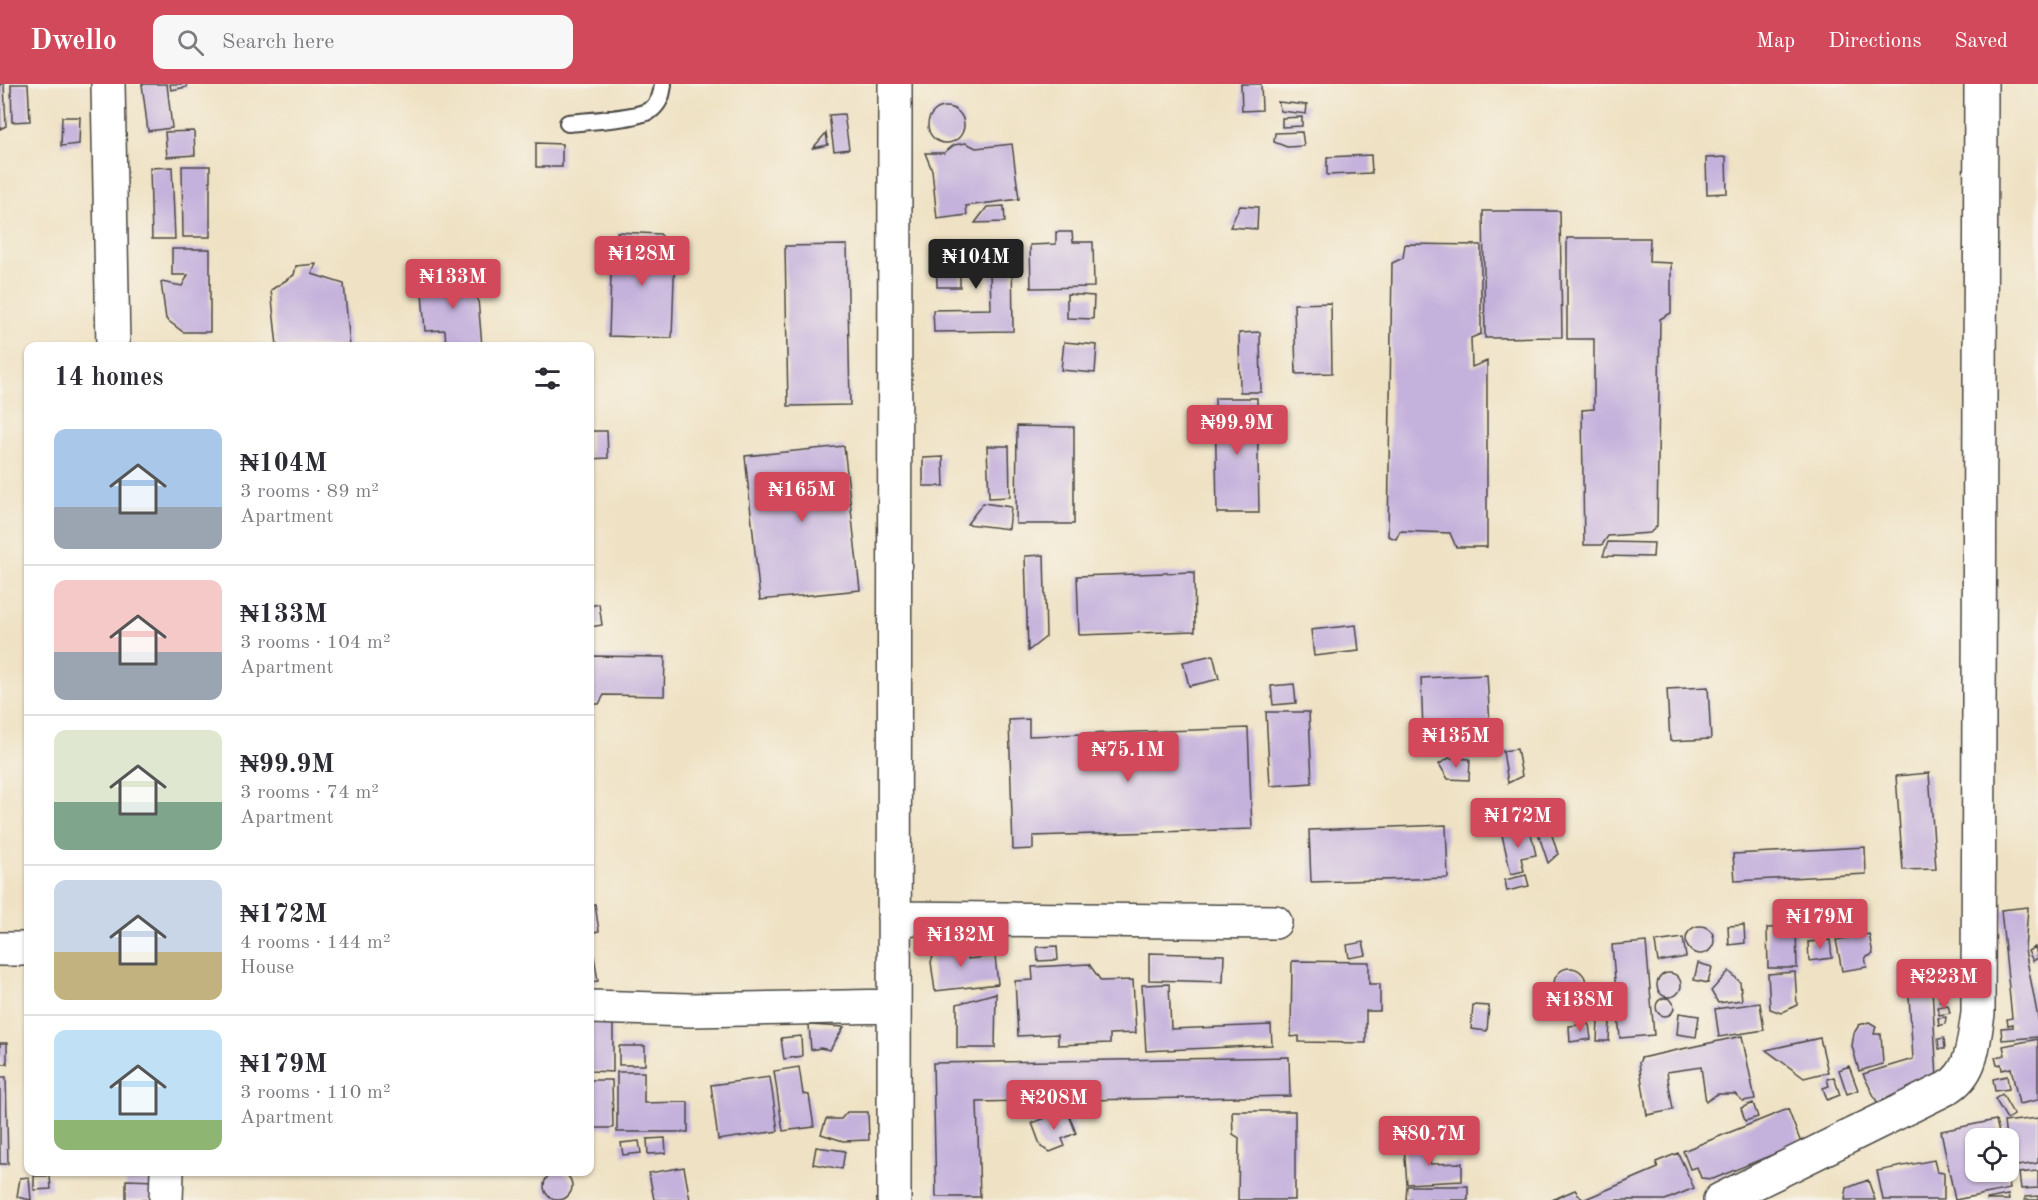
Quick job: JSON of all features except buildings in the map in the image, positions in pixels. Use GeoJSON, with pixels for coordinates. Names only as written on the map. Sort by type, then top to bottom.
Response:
{"type":"FeatureCollection","features":[{"type":"Feature","properties":{"kind":"street"},"geometry":{"type":"LineString","coordinates":[[108,84],[113,342]]}},
{"type":"Feature","properties":{"kind":"street"},"geometry":{"type":"LineString","coordinates":[[894,1200],[895,84]]}},
{"type":"Feature","properties":{"kind":"street"},"geometry":{"type":"LineString","coordinates":[[1720,1200],[1947,1089],[1963,1076],[1970,1058],[1978,1014],[1981,84]]}},
{"type":"Feature","properties":{"kind":"street"},"geometry":{"type":"LineString","coordinates":[[894,918],[1275,922]]}},
{"type":"Feature","properties":{"kind":"street"},"geometry":{"type":"LineString","coordinates":[[0,949],[24,949]]}},
{"type":"Feature","properties":{"kind":"street"},"geometry":{"type":"LineString","coordinates":[[594,1008],[690,1010],[894,1006]]}},
{"type":"Feature","properties":{"kind":"street"},"geometry":{"type":"LineString","coordinates":[[166,1200],[167,1176]]}},
{"type":"Feature","properties":{"kind":"lane"},"geometry":{"type":"LineString","coordinates":[[568,123],[640,115],[652,109],[663,95],[663,84]]}}]}
